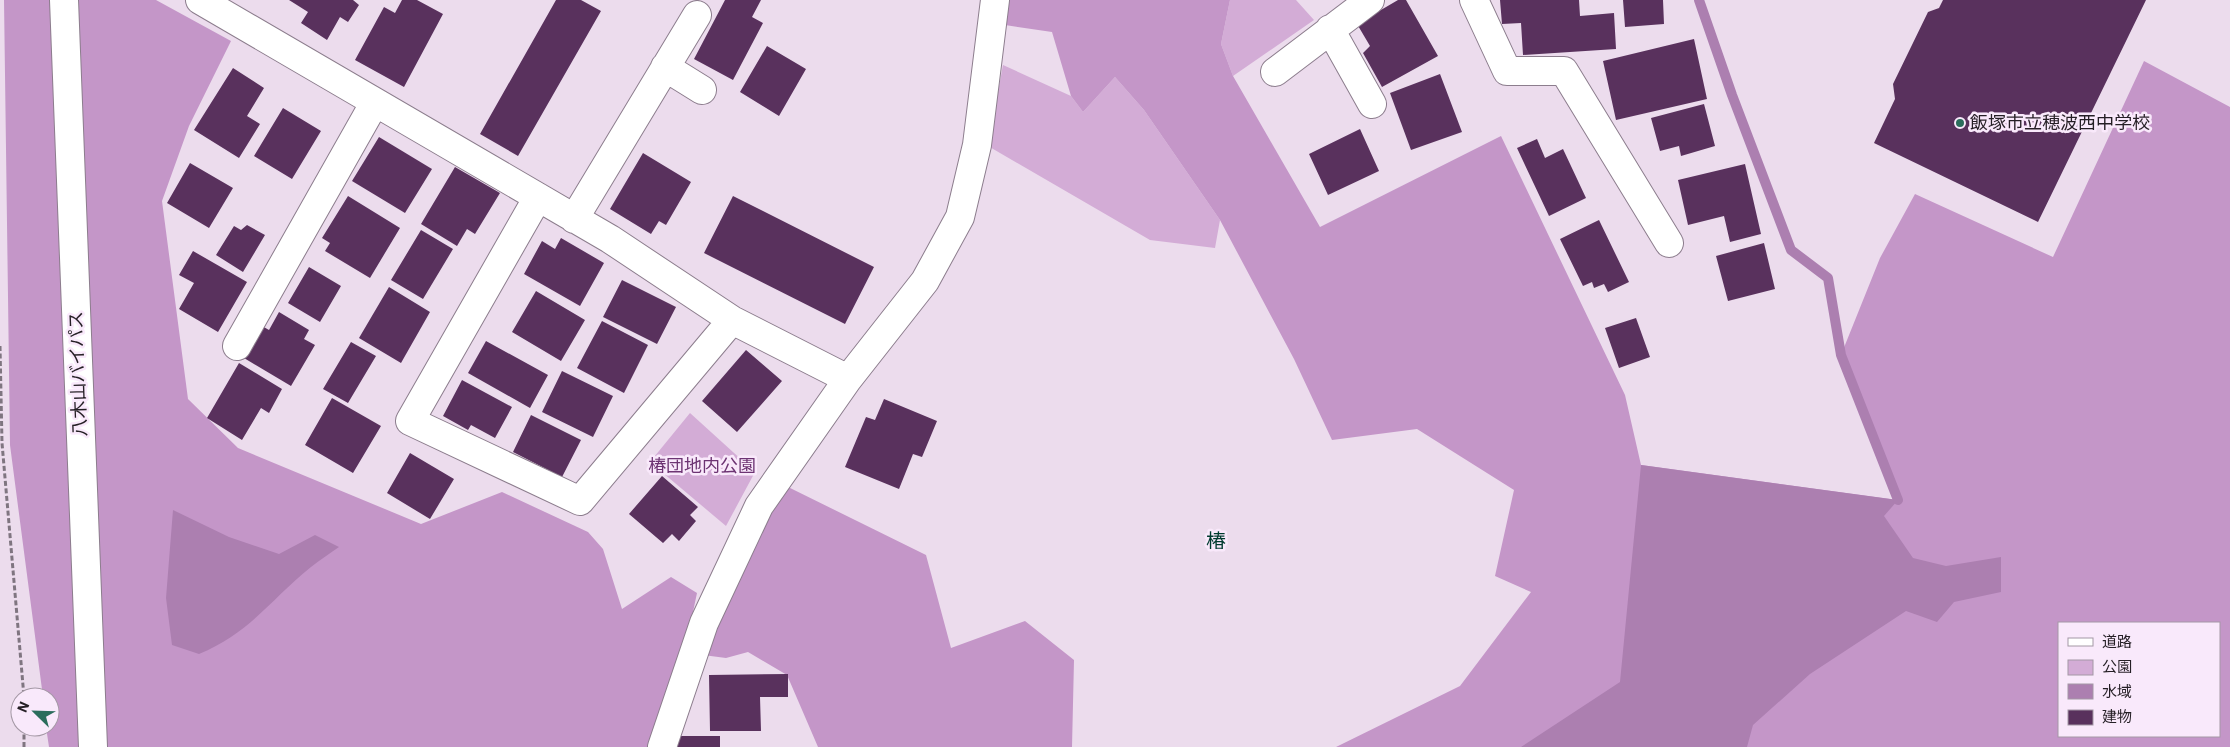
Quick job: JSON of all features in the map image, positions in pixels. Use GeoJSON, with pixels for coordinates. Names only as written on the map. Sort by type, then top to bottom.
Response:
{"type":"FeatureCollection","features":[{"type":"Feature","properties":{"kind":"main road","name":"八木山バイパス"},"geometry":{"type":"LineString","coordinates":[[64,0],[93,747]]}},
{"type":"Feature","properties":{"kind":"main road"},"geometry":{"type":"LineString","coordinates":[[200,0],[610,240],[732,320],[848,379]]}},
{"type":"Feature","properties":{"kind":"main road"},"geometry":{"type":"LineString","coordinates":[[662,747],[704,623],[759,506],[848,379],[925,281],[960,217],[977,145],[995,0]]}},
{"type":"Feature","properties":{"kind":"main road"},"geometry":{"type":"LineString","coordinates":[[1275,72],[1370,0]]}},
{"type":"Feature","properties":{"kind":"main road"},"geometry":{"type":"LineString","coordinates":[[1474,0],[1507,71],[1564,70],[1669,243]]}},
{"type":"Feature","properties":{"kind":"main road"},"geometry":{"type":"LineString","coordinates":[[574,219],[697,14]]}},
{"type":"Feature","properties":{"kind":"main road"},"geometry":{"type":"LineString","coordinates":[[1330,29],[1372,104]]}},
{"type":"Feature","properties":{"kind":"main road"},"geometry":{"type":"LineString","coordinates":[[665,67],[702,90]]}},
{"type":"Feature","properties":{"kind":"main road"},"geometry":{"type":"LineString","coordinates":[[237,346],[375,102]]}},
{"type":"Feature","properties":{"kind":"main road"},"geometry":{"type":"LineString","coordinates":[[538,197],[410,422],[580,501],[732,320]]}},
{"type":"Feature","properties":{"kind":"path"},"geometry":{"type":"LineString","coordinates":[[0,346],[2,443],[23,687]]}},
{"type":"Feature","properties":{"kind":"green space"},"geometry":{"type":"Polygon","coordinates":[[[1230,0],[1296,0],[1314,20],[1233,76],[1221,44],[1230,0]]]}},
{"type":"Feature","properties":{"kind":"green space"},"geometry":{"type":"Polygon","coordinates":[[[1003,65],[1071,96],[1083,112],[1115,77],[1144,110],[1220,220],[1215,248],[1150,240],[988,146],[1003,65]]]}},
{"type":"Feature","properties":{"kind":"green space","name":"椿団地内公園"},"geometry":{"type":"Polygon","coordinates":[[[690,413],[755,472],[726,526],[650,462],[690,413]]]}},
{"type":"Feature","properties":{"kind":"shaded area"},"geometry":{"type":"Polygon","coordinates":[[[4,0],[156,0],[231,41],[189,126],[162,201],[188,399],[238,448],[421,524],[502,492],[588,532],[603,549],[622,609],[671,577],[697,593],[690,626],[652,747],[49,747],[48,737],[60,737],[60,687],[42,687],[10,445],[4,0]]]}},
{"type":"Feature","properties":{"kind":"shaded area"},"geometry":{"type":"Polygon","coordinates":[[[1006,0],[1230,0],[1221,44],[1233,76],[1320,227],[1501,136],[1625,395],[1641,465],[1897,500],[1841,355],[1880,258],[1915,194],[2053,257],[2144,61],[2230,107],[2230,747],[1336,747],[1460,686],[1531,592],[1495,576],[1514,490],[1417,429],[1332,440],[1294,359],[1220,220],[1144,110],[1115,77],[1083,112],[1071,96],[1052,32],[1005,25],[1006,0]]]}},
{"type":"Feature","properties":{"kind":"shaded area"},"geometry":{"type":"Polygon","coordinates":[[[784,485],[926,555],[951,648],[1025,621],[1074,660],[1072,747],[818,747],[787,675],[748,652],[726,658],[703,655],[713,629],[784,485]]]}},
{"type":"Feature","properties":{"kind":"water"},"geometry":{"type":"Polygon","coordinates":[[[1641,465],[1898,500],[1884,516],[1913,558],[1946,566],[2001,557],[2001,592],[1954,602],[1937,622],[1906,611],[1810,674],[1753,725],[1747,747],[1521,747],[1620,682],[1641,465]]]}},
{"type":"Feature","properties":{"kind":"water"},"geometry":{"type":"Polygon","coordinates":[[[173,510],[229,537],[279,554],[315,535],[339,547],[311,567],[246,626],[217,646],[199,654],[172,645],[166,598],[173,510]]]}},
{"type":"Feature","properties":{"kind":"building"},"geometry":{"type":"Polygon","coordinates":[[[289,0],[353,0],[359,5],[348,22],[340,17],[327,40],[301,23],[308,12],[289,0]]]}},
{"type":"Feature","properties":{"kind":"building"},"geometry":{"type":"Polygon","coordinates":[[[402,0],[417,0],[443,14],[404,87],[355,60],[384,7],[395,13],[402,0]]]}},
{"type":"Feature","properties":{"kind":"building"},"geometry":{"type":"Polygon","coordinates":[[[556,0],[581,0],[601,11],[518,156],[480,134],[556,0]]]}},
{"type":"Feature","properties":{"kind":"building"},"geometry":{"type":"Polygon","coordinates":[[[725,0],[761,0],[752,17],[763,23],[733,80],[694,59],[725,0]]]}},
{"type":"Feature","properties":{"kind":"building"},"geometry":{"type":"Polygon","coordinates":[[[1398,0],[1406,0],[1438,56],[1382,87],[1363,53],[1370,46],[1357,24],[1398,0]]]}},
{"type":"Feature","properties":{"kind":"building"},"geometry":{"type":"Polygon","coordinates":[[[1500,0],[1579,0],[1580,16],[1614,13],[1616,49],[1523,55],[1521,23],[1502,24],[1500,0]]]}},
{"type":"Feature","properties":{"kind":"building"},"geometry":{"type":"Polygon","coordinates":[[[1623,0],[1663,0],[1664,24],[1625,27],[1623,0]]]}},
{"type":"Feature","properties":{"kind":"building"},"geometry":{"type":"Polygon","coordinates":[[[1943,0],[2146,0],[2038,222],[1874,143],[1895,99],[1893,84],[1928,12],[1939,8],[1943,0]]]}},
{"type":"Feature","properties":{"kind":"building"},"geometry":{"type":"Polygon","coordinates":[[[1694,39],[1707,99],[1616,120],[1603,61],[1694,39]]]}},
{"type":"Feature","properties":{"kind":"building"},"geometry":{"type":"Polygon","coordinates":[[[767,46],[806,69],[779,116],[740,92],[767,46]]]}},
{"type":"Feature","properties":{"kind":"building"},"geometry":{"type":"Polygon","coordinates":[[[233,68],[264,88],[247,116],[260,124],[239,158],[194,130],[233,68]]]}},
{"type":"Feature","properties":{"kind":"building"},"geometry":{"type":"Polygon","coordinates":[[[1440,74],[1462,132],[1411,150],[1390,93],[1440,74]]]}},
{"type":"Feature","properties":{"kind":"building"},"geometry":{"type":"Polygon","coordinates":[[[1704,104],[1715,146],[1681,156],[1679,146],[1660,151],[1651,118],[1704,104]]]}},
{"type":"Feature","properties":{"kind":"building"},"geometry":{"type":"Polygon","coordinates":[[[283,108],[321,131],[292,179],[254,156],[283,108]]]}},
{"type":"Feature","properties":{"kind":"building"},"geometry":{"type":"Polygon","coordinates":[[[1360,129],[1379,171],[1328,195],[1309,154],[1360,129]]]}},
{"type":"Feature","properties":{"kind":"building"},"geometry":{"type":"Polygon","coordinates":[[[379,137],[432,169],[405,213],[352,181],[379,137]]]}},
{"type":"Feature","properties":{"kind":"building"},"geometry":{"type":"Polygon","coordinates":[[[1537,139],[1545,158],[1563,149],[1586,198],[1549,216],[1517,148],[1537,139]]]}},
{"type":"Feature","properties":{"kind":"building"},"geometry":{"type":"Polygon","coordinates":[[[643,153],[691,182],[666,225],[659,221],[651,234],[610,209],[643,153]]]}},
{"type":"Feature","properties":{"kind":"building"},"geometry":{"type":"Polygon","coordinates":[[[190,163],[233,188],[209,228],[167,203],[190,163]]]}},
{"type":"Feature","properties":{"kind":"building"},"geometry":{"type":"Polygon","coordinates":[[[1745,164],[1761,234],[1730,242],[1724,216],[1688,225],[1678,180],[1745,164]]]}},
{"type":"Feature","properties":{"kind":"building"},"geometry":{"type":"Polygon","coordinates":[[[455,167],[500,193],[475,234],[467,229],[457,246],[421,224],[455,167]]]}},
{"type":"Feature","properties":{"kind":"building"},"geometry":{"type":"Polygon","coordinates":[[[348,196],[400,228],[370,278],[325,251],[330,243],[322,238],[348,196]]]}},
{"type":"Feature","properties":{"kind":"building"},"geometry":{"type":"Polygon","coordinates":[[[733,196],[874,267],[845,324],[704,253],[733,196]]]}},
{"type":"Feature","properties":{"kind":"building"},"geometry":{"type":"Polygon","coordinates":[[[1599,220],[1629,282],[1608,292],[1604,284],[1594,288],[1592,282],[1583,286],[1560,239],[1599,220]]]}},
{"type":"Feature","properties":{"kind":"building"},"geometry":{"type":"Polygon","coordinates":[[[247,225],[265,235],[243,272],[216,255],[234,226],[241,230],[247,225]]]}},
{"type":"Feature","properties":{"kind":"building"},"geometry":{"type":"Polygon","coordinates":[[[421,230],[453,249],[423,299],[391,280],[421,230]]]}},
{"type":"Feature","properties":{"kind":"building"},"geometry":{"type":"Polygon","coordinates":[[[561,238],[604,263],[580,306],[524,274],[542,241],[555,249],[561,238]]]}},
{"type":"Feature","properties":{"kind":"building"},"geometry":{"type":"Polygon","coordinates":[[[1764,243],[1775,289],[1728,301],[1716,256],[1764,243]]]}},
{"type":"Feature","properties":{"kind":"building"},"geometry":{"type":"Polygon","coordinates":[[[193,251],[247,282],[218,332],[179,309],[194,283],[179,275],[193,251]]]}},
{"type":"Feature","properties":{"kind":"building"},"geometry":{"type":"Polygon","coordinates":[[[309,267],[341,286],[320,322],[288,303],[309,267]]]}},
{"type":"Feature","properties":{"kind":"building"},"geometry":{"type":"Polygon","coordinates":[[[622,280],[676,307],[657,344],[603,317],[622,280]]]}},
{"type":"Feature","properties":{"kind":"building"},"geometry":{"type":"Polygon","coordinates":[[[389,287],[430,312],[401,363],[359,338],[389,287]]]}},
{"type":"Feature","properties":{"kind":"building"},"geometry":{"type":"Polygon","coordinates":[[[536,291],[585,320],[561,361],[512,332],[536,291]]]}},
{"type":"Feature","properties":{"kind":"building"},"geometry":{"type":"Polygon","coordinates":[[[279,312],[309,330],[304,339],[315,345],[291,386],[244,358],[262,326],[269,330],[279,312]]]}},
{"type":"Feature","properties":{"kind":"building"},"geometry":{"type":"Polygon","coordinates":[[[1636,318],[1650,357],[1619,368],[1605,328],[1636,318]]]}},
{"type":"Feature","properties":{"kind":"building"},"geometry":{"type":"Polygon","coordinates":[[[602,321],[648,345],[624,393],[577,368],[602,321]]]}},
{"type":"Feature","properties":{"kind":"building"},"geometry":{"type":"Polygon","coordinates":[[[486,341],[548,375],[530,408],[468,373],[486,341]]]}},
{"type":"Feature","properties":{"kind":"building"},"geometry":{"type":"Polygon","coordinates":[[[351,342],[376,356],[348,403],[323,389],[351,342]]]}},
{"type":"Feature","properties":{"kind":"building"},"geometry":{"type":"Polygon","coordinates":[[[746,350],[782,381],[737,432],[702,401],[746,350]]]}},
{"type":"Feature","properties":{"kind":"building"},"geometry":{"type":"Polygon","coordinates":[[[239,363],[282,389],[269,413],[261,408],[242,440],[207,418],[239,363]]]}},
{"type":"Feature","properties":{"kind":"building"},"geometry":{"type":"Polygon","coordinates":[[[562,371],[613,396],[593,437],[542,412],[562,371]]]}},
{"type":"Feature","properties":{"kind":"building"},"geometry":{"type":"Polygon","coordinates":[[[462,380],[512,407],[495,438],[471,425],[468,430],[443,416],[462,380]]]}},
{"type":"Feature","properties":{"kind":"building"},"geometry":{"type":"Polygon","coordinates":[[[332,398],[381,426],[353,473],[305,445],[332,398]]]}},
{"type":"Feature","properties":{"kind":"building"},"geometry":{"type":"Polygon","coordinates":[[[884,399],[937,421],[922,457],[913,454],[899,489],[845,467],[866,417],[875,420],[884,399]]]}},
{"type":"Feature","properties":{"kind":"building"},"geometry":{"type":"Polygon","coordinates":[[[531,415],[581,440],[562,477],[513,452],[531,415]]]}},
{"type":"Feature","properties":{"kind":"building"},"geometry":{"type":"Polygon","coordinates":[[[410,453],[454,479],[430,519],[387,493],[410,453]]]}},
{"type":"Feature","properties":{"kind":"building"},"geometry":{"type":"Polygon","coordinates":[[[662,476],[698,507],[690,515],[696,521],[679,541],[672,534],[663,543],[629,514],[662,476]]]}},
{"type":"Feature","properties":{"kind":"building"},"geometry":{"type":"Polygon","coordinates":[[[788,674],[788,697],[760,697],[761,731],[710,731],[709,675],[788,674]]]}},
{"type":"Feature","properties":{"kind":"building"},"geometry":{"type":"Polygon","coordinates":[[[678,736],[720,736],[720,747],[678,747],[678,736]]]}},
{"type":"Feature","properties":{"kind":"waterway"},"geometry":{"type":"LineString","coordinates":[[1699,0],[1732,95],[1791,250],[1828,278],[1841,355],[1898,500]]}},
{"type":"Feature","properties":{"kind":"place","name":"飯塚市立穂波西中学校"},"geometry":{"type":"Point","coordinates":[1960,123]}},
{"type":"Feature","properties":{"kind":"district","name":"椿"},"geometry":{"type":"Point","coordinates":[1216,541]}}]}
